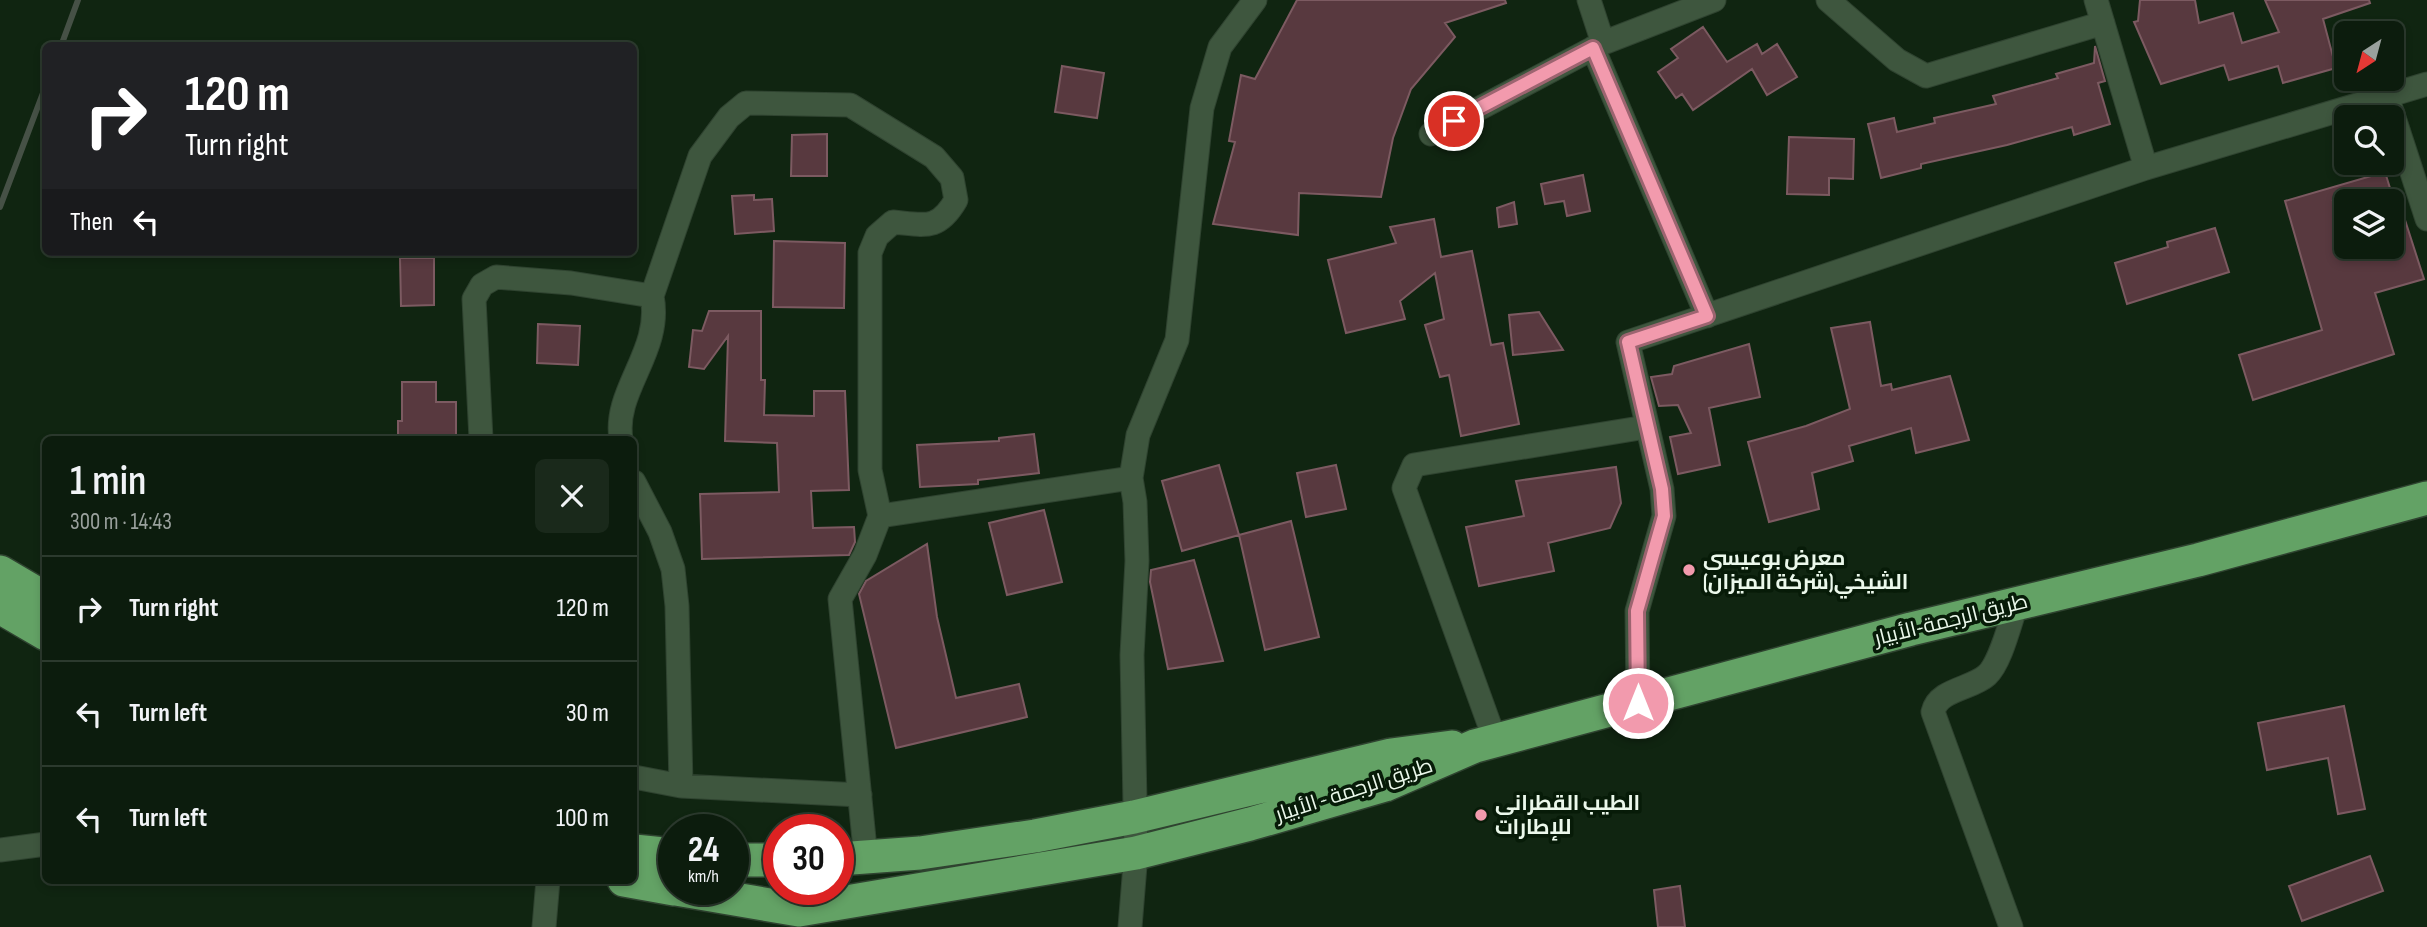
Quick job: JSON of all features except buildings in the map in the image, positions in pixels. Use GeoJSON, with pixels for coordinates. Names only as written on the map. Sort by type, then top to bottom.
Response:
{"type":"FeatureCollection","features":[{"type":"Feature","properties":{"kind":"highway","name":"طريق الرجمة-الأبيار"},"geometry":{"type":"LineString","coordinates":[[1485,743],[2017,603],[2198,560],[2427,498]]}},
{"type":"Feature","properties":{"kind":"highway"},"geometry":{"type":"LineString","coordinates":[[0,572],[42,596]]}},
{"type":"Feature","properties":{"kind":"highway"},"geometry":{"type":"LineString","coordinates":[[0,607],[42,632]]}},
{"type":"Feature","properties":{"kind":"highway","name":"طريق الرجمة - الأبيار"},"geometry":{"type":"LineString","coordinates":[[854,859],[1035,836],[1134,817],[1413,750],[1485,743]]}},
{"type":"Feature","properties":{"kind":"highway","name":"طريق الرجمة - الأبيار"},"geometry":{"type":"LineString","coordinates":[[744,905],[800,918],[1136,853],[1385,785],[1485,743]]}},
{"type":"Feature","properties":{"kind":"highway"},"geometry":{"type":"LineString","coordinates":[[637,851],[658,853]]}},
{"type":"Feature","properties":{"kind":"highway","name":"طريق الرجمة - الأبيار"},"geometry":{"type":"LineString","coordinates":[[637,882],[658,886]]}},
{"type":"Feature","properties":{"kind":"street"},"geometry":{"type":"LineString","coordinates":[[1130,927],[1136,853],[1132,655],[1137,561],[1135,502],[1131,478],[1138,435],[1177,340],[1185,286],[1202,108],[1220,47],[1255,0]]}},
{"type":"Feature","properties":{"kind":"street"},"geometry":{"type":"LineString","coordinates":[[1589,0],[1598,45],[1707,316]]}},
{"type":"Feature","properties":{"kind":"street"},"geometry":{"type":"LineString","coordinates":[[1431,134],[1598,45],[1714,0]]}},
{"type":"Feature","properties":{"kind":"street"},"geometry":{"type":"LineString","coordinates":[[1828,0],[1897,60],[1926,76],[2103,23]]}},
{"type":"Feature","properties":{"kind":"street"},"geometry":{"type":"LineString","coordinates":[[2096,0],[2146,168]]}},
{"type":"Feature","properties":{"kind":"street"},"geometry":{"type":"LineString","coordinates":[[1638,703],[1637,611],[1664,516],[1662,489],[1628,342],[2146,168],[2427,84]]}},
{"type":"Feature","properties":{"kind":"street"},"geometry":{"type":"LineString","coordinates":[[2387,96],[2427,219]]}},
{"type":"Feature","properties":{"kind":"street"},"geometry":{"type":"LineString","coordinates":[[621,436],[620,428],[631,384],[649,347],[655,312],[652,296],[700,156],[729,117],[746,103],[850,105],[934,158],[951,178],[957,200],[946,219],[929,226],[893,222],[877,236],[870,253],[870,470],[880,516],[865,555],[840,599],[860,795],[854,843]]}},
{"type":"Feature","properties":{"kind":"street"},"geometry":{"type":"LineString","coordinates":[[481,436],[474,299],[482,285],[496,277],[571,283],[652,296]]}},
{"type":"Feature","properties":{"kind":"street"},"geometry":{"type":"LineString","coordinates":[[1485,743],[1404,488],[1414,465],[1646,427]]}},
{"type":"Feature","properties":{"kind":"street"},"geometry":{"type":"LineString","coordinates":[[880,516],[1131,478]]}},
{"type":"Feature","properties":{"kind":"street"},"geometry":{"type":"LineString","coordinates":[[637,488],[660,532],[673,569],[677,606],[681,786]]}},
{"type":"Feature","properties":{"kind":"street"},"geometry":{"type":"LineString","coordinates":[[2011,927],[1933,712],[1939,699],[1988,674],[2017,603]]}},
{"type":"Feature","properties":{"kind":"street"},"geometry":{"type":"LineString","coordinates":[[637,778],[681,786],[860,795]]}},
{"type":"Feature","properties":{"kind":"street"},"geometry":{"type":"LineString","coordinates":[[0,850],[42,845]]}},
{"type":"Feature","properties":{"kind":"street"},"geometry":{"type":"LineString","coordinates":[[544,927],[548,884]]}},
{"type":"Feature","properties":{"kind":"waterway"},"geometry":{"type":"LineString","coordinates":[[62,42],[78,0]]}},
{"type":"Feature","properties":{"kind":"waterway"},"geometry":{"type":"LineString","coordinates":[[0,207],[42,96]]}},
{"type":"Feature","properties":{"kind":"place","name":"معرض بوعيسى الشيخي(شركة الميزان)"},"geometry":{"type":"Point","coordinates":[1689,570]}},
{"type":"Feature","properties":{"kind":"place","name":"الطيب القطراني للإطارات"},"geometry":{"type":"Point","coordinates":[1481,815]}},
{"type":"Feature","properties":{"kind":"route"},"geometry":{"type":"LineString","coordinates":[[1454,121],[1593,48],[1707,316],[1628,342],[1662,489],[1664,516],[1637,611],[1638,703]]}}]}
